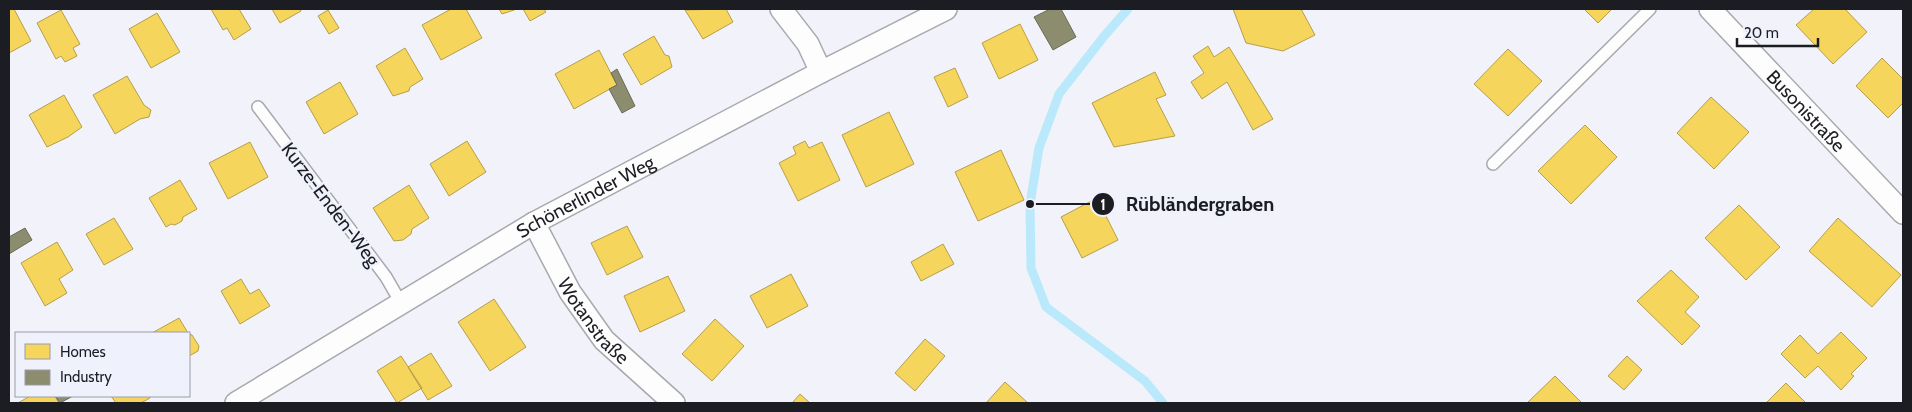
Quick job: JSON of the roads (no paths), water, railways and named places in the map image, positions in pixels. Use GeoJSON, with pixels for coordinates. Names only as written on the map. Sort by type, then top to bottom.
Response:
{"type":"FeatureCollection","features":[{"type":"Feature","properties":{"kind":"street"},"geometry":{"type":"LineString","coordinates":[[781,9],[808,44],[821,72]]}},
{"type":"Feature","properties":{"kind":"street","name":"Schönerlinder Weg"},"geometry":{"type":"LineString","coordinates":[[236,403],[534,223],[821,72],[946,9]]}},
{"type":"Feature","properties":{"kind":"street","name":"Busonistraße"},"geometry":{"type":"LineString","coordinates":[[1710,9],[1903,213]]}},
{"type":"Feature","properties":{"kind":"street","name":"Wotanstraße"},"geometry":{"type":"LineString","coordinates":[[534,223],[570,292],[604,340],[674,403]]}},
{"type":"Feature","properties":{"kind":"lane"},"geometry":{"type":"LineString","coordinates":[[1493,164],[1650,9]]}},
{"type":"Feature","properties":{"kind":"lane","name":"Kurze-Enden-Weg"},"geometry":{"type":"LineString","coordinates":[[258,107],[386,277],[401,303]]}},
{"type":"Feature","properties":{"kind":"waterway"},"geometry":{"type":"LineString","coordinates":[[1128,9],[1059,94],[1039,148],[1030,204],[1031,268],[1046,307],[1145,381],[1163,403]]}},
{"type":"Feature","properties":{"kind":"place","name":"Rübländergraben"},"geometry":{"type":"Point","coordinates":[1030,204]}}]}
